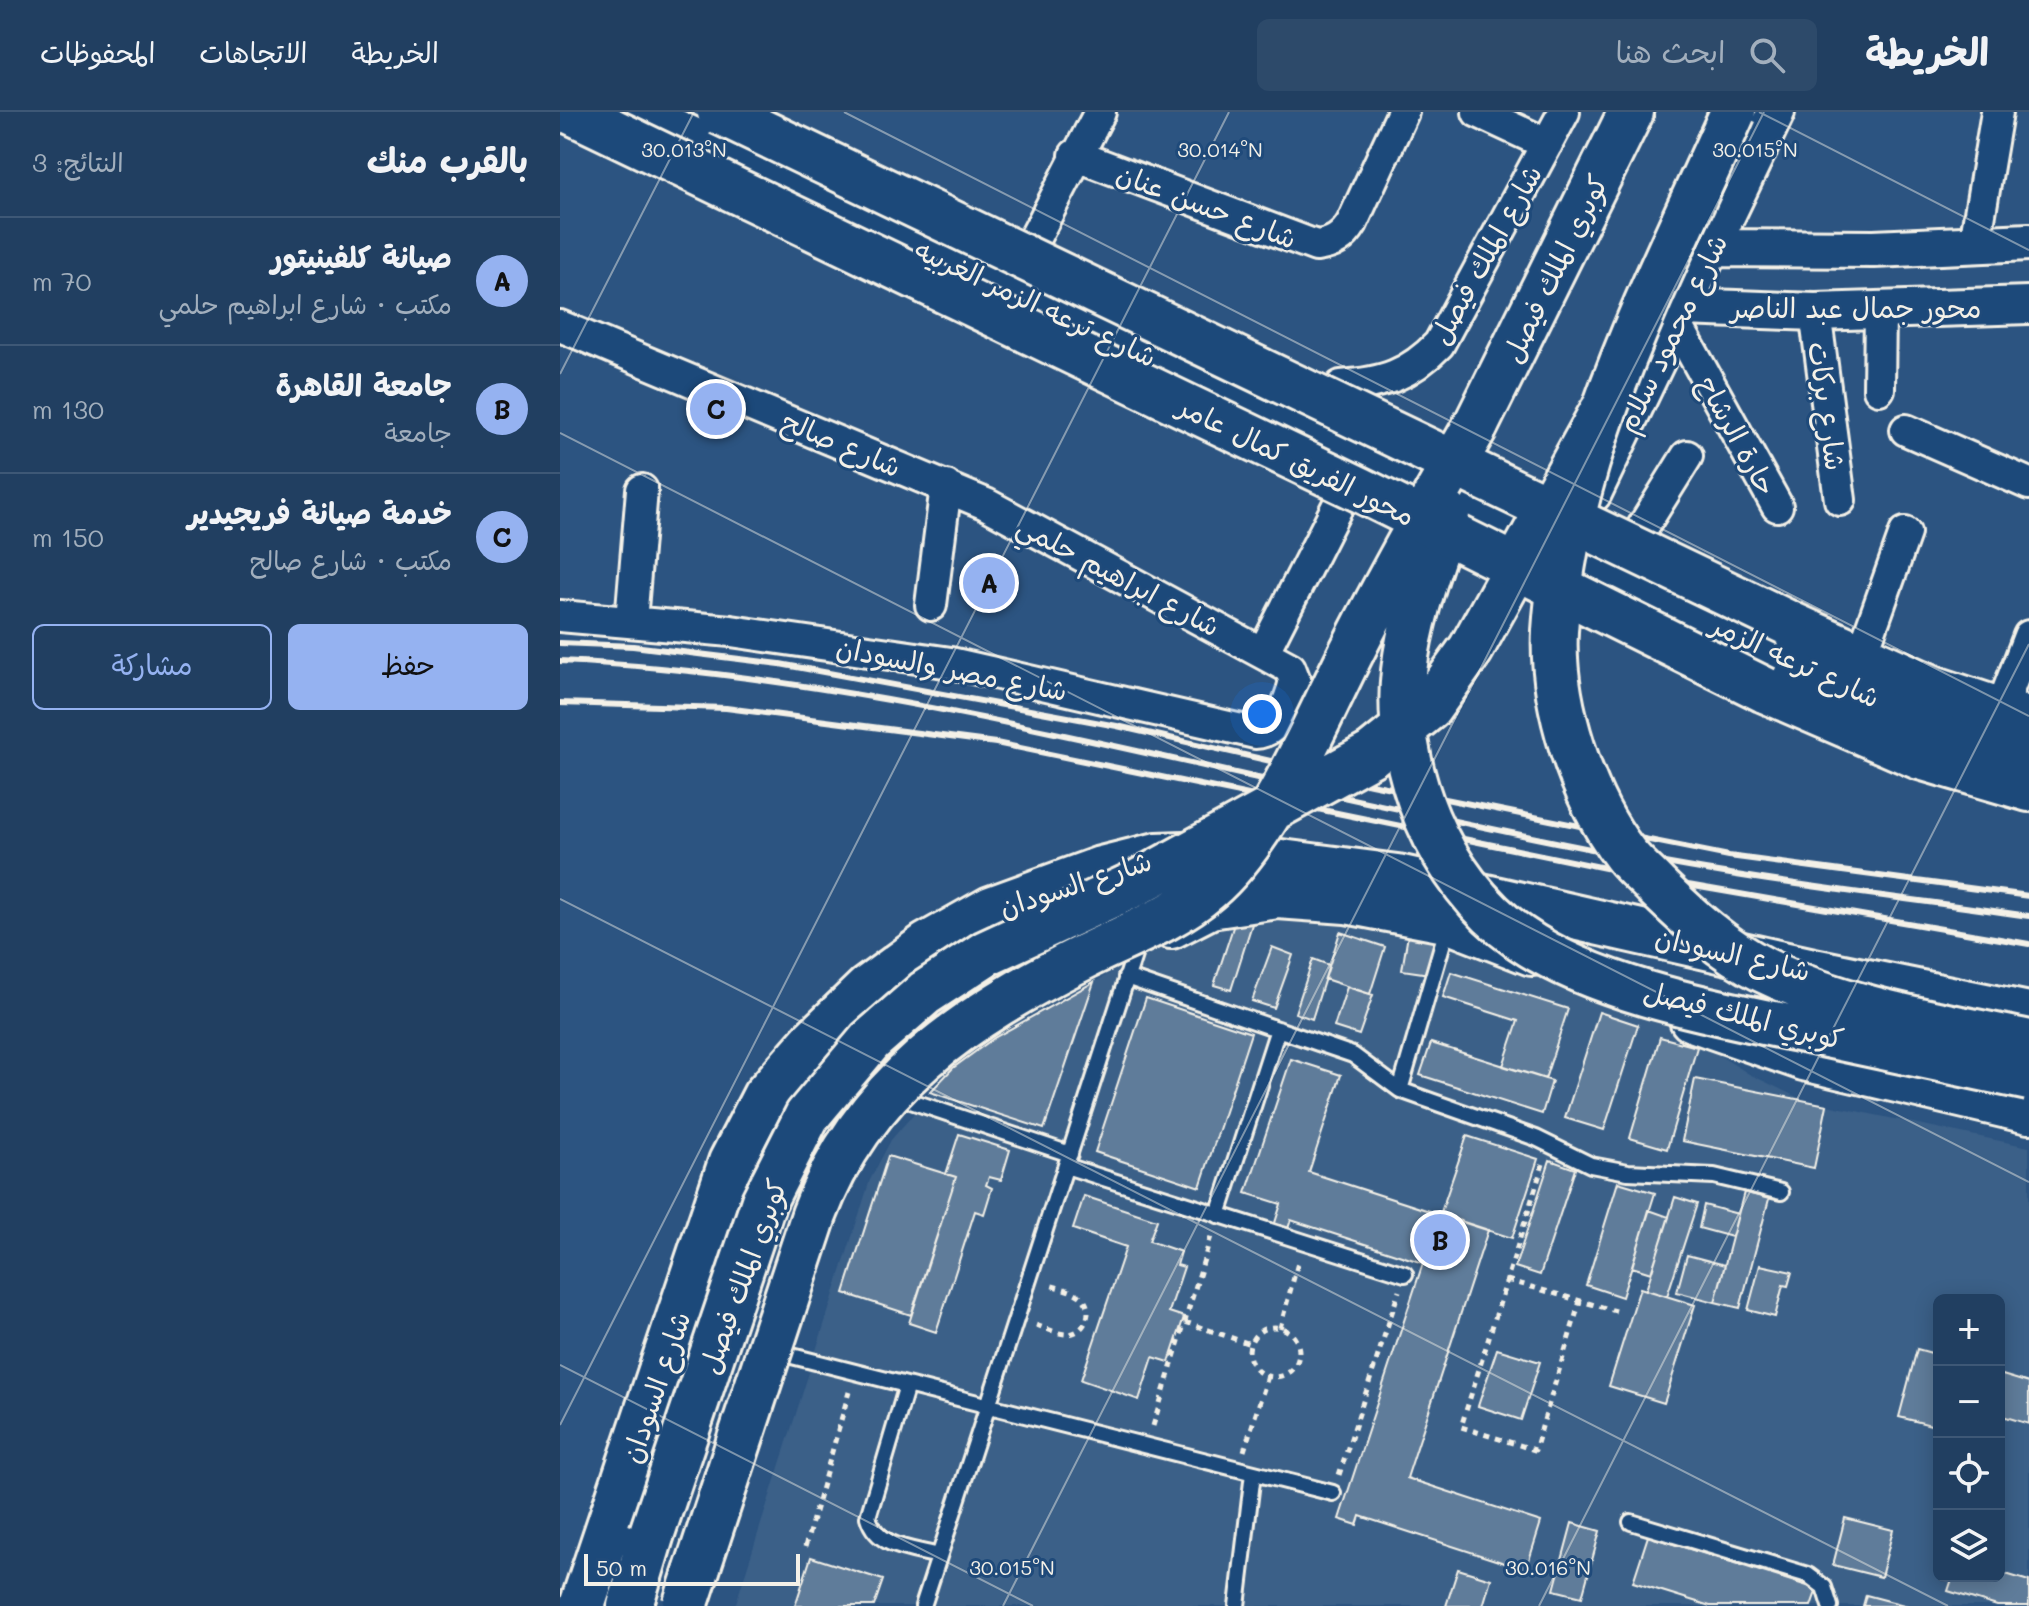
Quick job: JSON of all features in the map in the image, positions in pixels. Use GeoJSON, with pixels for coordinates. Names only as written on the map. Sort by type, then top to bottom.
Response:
{"type":"FeatureCollection","features":[{"type":"Feature","properties":{"kind":"main road","name":"محور الفريق كمال عامر"},"geometry":{"type":"LineString","coordinates":[[572,112],[1345,482],[1792,703],[1920,757],[2029,789]]}},
{"type":"Feature","properties":{"kind":"main road","name":"شارع ترعه الزمر الغربيه"},"geometry":{"type":"LineString","coordinates":[[635,112],[1568,554]]}},
{"type":"Feature","properties":{"kind":"main road"},"geometry":{"type":"LineString","coordinates":[[720,112],[1802,629],[1935,689],[2021,707]]}},
{"type":"Feature","properties":{"kind":"main road","name":"شارع ترعه الزمر الغربيه"},"geometry":{"type":"LineString","coordinates":[[762,112],[1589,503]]}},
{"type":"Feature","properties":{"kind":"main road","name":"كوبري الملك فيصل"},"geometry":{"type":"LineString","coordinates":[[685,1606],[814,1215],[828,1177],[858,1128],[912,1066],[976,1016],[1035,982],[1166,916],[1208,890],[1247,848],[1281,789],[1384,587],[1476,425],[1631,112]]}},
{"type":"Feature","properties":{"kind":"main road","name":"كوبري الملك فيصل"},"geometry":{"type":"LineString","coordinates":[[630,1606],[764,1201],[807,1116],[861,1052],[925,993],[986,953],[1135,884],[1372,754],[1429,708],[1471,649],[1602,412],[1733,112]]}},
{"type":"Feature","properties":{"kind":"main road","name":"كوبري الملك فيصل"},"geometry":{"type":"LineString","coordinates":[[1602,412],[1567,544],[1555,633],[1561,708],[1586,785],[1625,854],[1700,930],[1764,970],[1868,1008],[2029,1043]]}},
{"type":"Feature","properties":{"kind":"main road","name":"كوبري الملك فيصل"},"geometry":{"type":"LineString","coordinates":[[1476,425],[1415,612],[1404,673],[1405,735],[1419,796],[1448,861],[1477,899],[1518,936],[1565,964],[1686,1005],[2029,1078]]}},
{"type":"Feature","properties":{"kind":"main road","name":"شارع ترعه الزمر"},"geometry":{"type":"LineString","coordinates":[[1589,503],[1941,672],[2021,707]]}},
{"type":"Feature","properties":{"kind":"main road","name":"شارع ترعه الزمر"},"geometry":{"type":"LineString","coordinates":[[1568,554],[1853,689],[2029,755]]}},
{"type":"Feature","properties":{"kind":"main road","name":"شارع السودان"},"geometry":{"type":"LineString","coordinates":[[582,1606],[731,1162],[765,1096],[814,1040],[867,989],[927,945],[991,909],[1101,869],[1157,855],[1210,853],[1397,877],[1813,971],[2029,1015]]}},
{"type":"Feature","properties":{"kind":"main road"},"geometry":{"type":"LineString","coordinates":[[703,1606],[836,1200],[863,1151],[902,1098],[942,1057],[990,1021],[1132,960],[1210,906],[1278,896],[1346,901],[1450,921],[1739,1039],[1804,1058],[2029,1111]]}},
{"type":"Feature","properties":{"kind":"main road"},"geometry":{"type":"LineString","coordinates":[[1804,1058],[1786,1038],[1781,1012],[1791,987],[1813,971]]}},
{"type":"Feature","properties":{"kind":"main road"},"geometry":{"type":"LineString","coordinates":[[814,1040],[902,1098]]}},
{"type":"Feature","properties":{"kind":"street"},"geometry":{"type":"LineString","coordinates":[[1009,289],[1031,240],[1100,112]]}},
{"type":"Feature","properties":{"kind":"street","name":"شارع حسن عنان"},"geometry":{"type":"LineString","coordinates":[[1075,155],[1316,246],[1327,245],[1346,233],[1352,223],[1403,112]]}},
{"type":"Feature","properties":{"kind":"street"},"geometry":{"type":"LineString","coordinates":[[1478,112],[1547,144]]}},
{"type":"Feature","properties":{"kind":"street","name":"شارع الملك فيصل"},"geometry":{"type":"LineString","coordinates":[[1341,386],[1396,378],[1419,364],[1439,344],[1564,112]]}},
{"type":"Feature","properties":{"kind":"street","name":"شارع محمود سلام"},"geometry":{"type":"LineString","coordinates":[[1568,554],[1589,503],[1776,112]]}},
{"type":"Feature","properties":{"kind":"street"},"geometry":{"type":"LineString","coordinates":[[1975,243],[1997,112]]}},
{"type":"Feature","properties":{"kind":"street","name":"محور جمال عبد الناصر"},"geometry":{"type":"LineString","coordinates":[[1713,248],[1874,249],[2029,242]]}},
{"type":"Feature","properties":{"kind":"street","name":"محور جمال عبد الناصر"},"geometry":{"type":"LineString","coordinates":[[1680,315],[2029,305]]}},
{"type":"Feature","properties":{"kind":"street"},"geometry":{"type":"LineString","coordinates":[[1879,389],[1880,310]]}},
{"type":"Feature","properties":{"kind":"street","name":"شارع بركات"},"geometry":{"type":"LineString","coordinates":[[1815,312],[1840,500]]}},
{"type":"Feature","properties":{"kind":"street","name":"حارة الرشاح"},"geometry":{"type":"LineString","coordinates":[[1680,315],[1777,506]]}},
{"type":"Feature","properties":{"kind":"street","name":"شارع صالح"},"geometry":{"type":"LineString","coordinates":[[560,326],[946,486]]}},
{"type":"Feature","properties":{"kind":"street"},"geometry":{"type":"LineString","coordinates":[[1906,430],[2029,484]]}},
{"type":"Feature","properties":{"kind":"street"},"geometry":{"type":"LineString","coordinates":[[1641,530],[1687,456]]}},
{"type":"Feature","properties":{"kind":"street"},"geometry":{"type":"LineString","coordinates":[[1263,653],[1362,457]]}},
{"type":"Feature","properties":{"kind":"street"},"geometry":{"type":"LineString","coordinates":[[931,605],[946,486]]}},
{"type":"Feature","properties":{"kind":"street","name":"شارع ابراهيم حلمي"},"geometry":{"type":"LineString","coordinates":[[946,486],[1036,529],[1290,668]]}},
{"type":"Feature","properties":{"kind":"street"},"geometry":{"type":"LineString","coordinates":[[631,621],[642,490]]}},
{"type":"Feature","properties":{"kind":"street"},"geometry":{"type":"LineString","coordinates":[[1868,637],[1905,533]]}},
{"type":"Feature","properties":{"kind":"street","name":"شارع مصر والسودان"},"geometry":{"type":"LineString","coordinates":[[560,616],[631,621],[847,646],[951,663],[1255,733],[1268,731],[1277,723],[1294,686],[1290,668]]}},
{"type":"Feature","properties":{"kind":"street"},"geometry":{"type":"LineString","coordinates":[[2021,707],[2029,636]]}},
{"type":"Feature","properties":{"kind":"lane"},"geometry":{"type":"LineString","coordinates":[[1400,1090],[1450,921]]}},
{"type":"Feature","properties":{"kind":"lane"},"geometry":{"type":"LineString","coordinates":[[923,1606],[1132,960],[1278,1029],[1353,1055],[1400,1090],[1549,1144],[1591,1165],[1609,1170],[1692,1173],[1781,1192]]}},
{"type":"Feature","properties":{"kind":"lane"},"geometry":{"type":"LineString","coordinates":[[1218,1215],[1278,1029]]}},
{"type":"Feature","properties":{"kind":"lane"},"geometry":{"type":"LineString","coordinates":[[902,1098],[1218,1215],[1405,1274]]}},
{"type":"Feature","properties":{"kind":"lane"},"geometry":{"type":"LineString","coordinates":[[784,1354],[1333,1493]]}},
{"type":"Feature","properties":{"kind":"lane"},"geometry":{"type":"LineString","coordinates":[[907,1385],[868,1517],[872,1530],[881,1540],[939,1556]]}},
{"type":"Feature","properties":{"kind":"lane"},"geometry":{"type":"LineString","coordinates":[[1237,1606],[1246,1471]]}},
{"type":"Feature","properties":{"kind":"lane"},"geometry":{"type":"LineString","coordinates":[[1631,1522],[1808,1575],[1824,1587],[1830,1606]]}},
{"type":"Feature","properties":{"kind":"path"},"geometry":{"type":"LineString","coordinates":[[1549,1144],[1461,1427],[1535,1450],[1580,1301]]}},
{"type":"Feature","properties":{"kind":"path"},"geometry":{"type":"LineString","coordinates":[[1147,1446],[1218,1215]]}},
{"type":"Feature","properties":{"kind":"path"},"geometry":{"type":"LineString","coordinates":[[1280,1328],[1304,1242]]}},
{"type":"Feature","properties":{"kind":"path"},"geometry":{"type":"LineString","coordinates":[[1333,1493],[1405,1274]]}},
{"type":"Feature","properties":{"kind":"path"},"geometry":{"type":"LineString","coordinates":[[1016,1318],[1065,1335],[1082,1328],[1087,1320],[1086,1302],[1079,1296],[1029,1278]]}},
{"type":"Feature","properties":{"kind":"path"},"geometry":{"type":"LineString","coordinates":[[1507,1280],[1616,1311]]}},
{"type":"Feature","properties":{"kind":"path"},"geometry":{"type":"LineString","coordinates":[[1185,1322],[1250,1344]]}},
{"type":"Feature","properties":{"kind":"path"},"geometry":{"type":"LineString","coordinates":[[1280,1328],[1296,1339],[1298,1358],[1287,1373],[1268,1376],[1252,1364],[1250,1344],[1262,1330],[1280,1328]]}},
{"type":"Feature","properties":{"kind":"path"},"geometry":{"type":"LineString","coordinates":[[805,1547],[855,1372]]}},
{"type":"Feature","properties":{"kind":"path"},"geometry":{"type":"LineString","coordinates":[[1246,1471],[1268,1376]]}},
{"type":"Feature","properties":{"kind":"shaded area"},"geometry":{"type":"Polygon","coordinates":[[[1252,906],[1409,929],[1503,956],[1674,1027],[1749,1074],[1803,1100],[2029,1147],[2029,1606],[735,1606],[870,1180],[891,1140],[953,1068],[994,1038],[1132,961],[1252,906]]]}},
{"type":"Feature","properties":{"kind":"building"},"geometry":{"type":"Polygon","coordinates":[[[1236,918],[1252,924],[1231,990],[1214,985],[1236,918]]]}},
{"type":"Feature","properties":{"kind":"building"},"geometry":{"type":"Polygon","coordinates":[[[1409,929],[1437,934],[1430,974],[1402,970],[1409,929]]]}},
{"type":"Feature","properties":{"kind":"building"},"geometry":{"type":"Polygon","coordinates":[[[1340,932],[1385,947],[1370,994],[1325,979],[1340,932]]]}},
{"type":"Feature","properties":{"kind":"building"},"geometry":{"type":"Polygon","coordinates":[[[1272,947],[1293,955],[1274,1008],[1252,1001],[1272,947]]]}},
{"type":"Feature","properties":{"kind":"building"},"geometry":{"type":"Polygon","coordinates":[[[1313,959],[1329,965],[1312,1019],[1295,1013],[1313,959]]]}},
{"type":"Feature","properties":{"kind":"building"},"geometry":{"type":"Polygon","coordinates":[[[1451,972],[1568,1009],[1545,1079],[1503,1066],[1518,1021],[1443,997],[1451,972]]]}},
{"type":"Feature","properties":{"kind":"building"},"geometry":{"type":"Polygon","coordinates":[[[1094,982],[1044,1129],[930,1092],[953,1068],[994,1038],[1094,982]]]}},
{"type":"Feature","properties":{"kind":"building"},"geometry":{"type":"Polygon","coordinates":[[[1347,987],[1373,995],[1359,1035],[1334,1027],[1347,987]]]}},
{"type":"Feature","properties":{"kind":"building"},"geometry":{"type":"Polygon","coordinates":[[[1146,998],[1251,1033],[1200,1187],[1095,1152],[1146,998]]]}},
{"type":"Feature","properties":{"kind":"building"},"geometry":{"type":"Polygon","coordinates":[[[1599,1012],[1638,1025],[1604,1130],[1565,1118],[1599,1012]]]}},
{"type":"Feature","properties":{"kind":"building"},"geometry":{"type":"Polygon","coordinates":[[[1660,1037],[1697,1047],[1667,1149],[1630,1138],[1660,1037]]]}},
{"type":"Feature","properties":{"kind":"building"},"geometry":{"type":"Polygon","coordinates":[[[1431,1043],[1552,1081],[1542,1114],[1420,1075],[1431,1043]]]}},
{"type":"Feature","properties":{"kind":"building"},"geometry":{"type":"Polygon","coordinates":[[[1291,1059],[1341,1075],[1309,1172],[1488,1230],[1407,1478],[1541,1522],[1526,1570],[1360,1516],[1357,1525],[1339,1519],[1423,1263],[1291,1220],[1287,1231],[1274,1226],[1281,1204],[1246,1193],[1291,1059]]]}},
{"type":"Feature","properties":{"kind":"building"},"geometry":{"type":"Polygon","coordinates":[[[1695,1079],[1827,1105],[1814,1168],[1682,1141],[1695,1079]]]}},
{"type":"Feature","properties":{"kind":"building"},"geometry":{"type":"Polygon","coordinates":[[[959,1134],[1010,1150],[1001,1180],[989,1177],[986,1185],[992,1188],[984,1214],[975,1211],[936,1332],[909,1323],[956,1177],[946,1174],[959,1134]]]}},
{"type":"Feature","properties":{"kind":"building"},"geometry":{"type":"Polygon","coordinates":[[[1467,1136],[1538,1159],[1512,1238],[1440,1215],[1467,1136]]]}},
{"type":"Feature","properties":{"kind":"building"},"geometry":{"type":"Polygon","coordinates":[[[888,1156],[956,1177],[911,1315],[844,1293],[888,1156]]]}},
{"type":"Feature","properties":{"kind":"building"},"geometry":{"type":"Polygon","coordinates":[[[1550,1160],[1575,1169],[1540,1275],[1515,1267],[1550,1160]]]}},
{"type":"Feature","properties":{"kind":"building"},"geometry":{"type":"Polygon","coordinates":[[[1618,1182],[1655,1193],[1622,1297],[1586,1285],[1618,1182]]]}},
{"type":"Feature","properties":{"kind":"building"},"geometry":{"type":"Polygon","coordinates":[[[1744,1192],[1769,1199],[1740,1308],[1715,1302],[1744,1192]]]}},
{"type":"Feature","properties":{"kind":"building"},"geometry":{"type":"Polygon","coordinates":[[[1084,1196],[1157,1220],[1149,1241],[1181,1252],[1177,1265],[1184,1267],[1169,1312],[1184,1317],[1169,1362],[1153,1357],[1139,1400],[1081,1380],[1126,1247],[1073,1229],[1084,1196]]]}},
{"type":"Feature","properties":{"kind":"building"},"geometry":{"type":"Polygon","coordinates":[[[1675,1197],[1697,1204],[1667,1296],[1646,1290],[1675,1197]]]}},
{"type":"Feature","properties":{"kind":"building"},"geometry":{"type":"Polygon","coordinates":[[[1704,1205],[1738,1214],[1732,1237],[1699,1228],[1704,1205]]]}},
{"type":"Feature","properties":{"kind":"building"},"geometry":{"type":"Polygon","coordinates":[[[1649,1210],[1669,1217],[1651,1273],[1632,1267],[1649,1210]]]}},
{"type":"Feature","properties":{"kind":"building"},"geometry":{"type":"Polygon","coordinates":[[[1687,1255],[1725,1265],[1715,1302],[1677,1292],[1687,1255]]]}},
{"type":"Feature","properties":{"kind":"building"},"geometry":{"type":"Polygon","coordinates":[[[1760,1265],[1792,1272],[1788,1286],[1783,1285],[1775,1317],[1748,1310],[1760,1265]]]}},
{"type":"Feature","properties":{"kind":"building"},"geometry":{"type":"Polygon","coordinates":[[[1640,1288],[1695,1305],[1664,1403],[1609,1386],[1640,1288]]]}},
{"type":"Feature","properties":{"kind":"building"},"geometry":{"type":"Polygon","coordinates":[[[1497,1349],[1540,1362],[1521,1420],[1478,1406],[1497,1349]]]}},
{"type":"Feature","properties":{"kind":"building"},"geometry":{"type":"Polygon","coordinates":[[[1917,1349],[1933,1353],[1933,1426],[1899,1417],[1917,1349]]]}},
{"type":"Feature","properties":{"kind":"building"},"geometry":{"type":"Polygon","coordinates":[[[2005,1376],[2029,1383],[2029,1424],[2005,1417],[2005,1376]]]}},
{"type":"Feature","properties":{"kind":"building"},"geometry":{"type":"Polygon","coordinates":[[[1845,1518],[1893,1530],[1881,1577],[1833,1565],[1845,1518]]]}},
{"type":"Feature","properties":{"kind":"building"},"geometry":{"type":"Polygon","coordinates":[[[1572,1523],[1600,1531],[1582,1597],[1554,1590],[1572,1523]]]}},
{"type":"Feature","properties":{"kind":"building"},"geometry":{"type":"Polygon","coordinates":[[[1648,1536],[1817,1589],[1811,1606],[1710,1606],[1633,1582],[1648,1536]]]}},
{"type":"Feature","properties":{"kind":"building"},"geometry":{"type":"Polygon","coordinates":[[[811,1557],[883,1580],[874,1606],[795,1606],[811,1557]]]}},
{"type":"Feature","properties":{"kind":"building"},"geometry":{"type":"Polygon","coordinates":[[[1458,1569],[1491,1579],[1483,1606],[1446,1606],[1458,1569]]]}},
{"type":"Feature","properties":{"kind":"building"},"geometry":{"type":"Polygon","coordinates":[[[2005,1574],[2029,1581],[2029,1606],[1997,1606],[1948,1591],[1951,1582],[2005,1582],[2005,1574]]]}},
{"type":"Feature","properties":{"kind":"building"},"geometry":{"type":"Polygon","coordinates":[[[1866,1595],[1908,1606],[1863,1606],[1866,1595]]]}},
{"type":"Feature","properties":{"kind":"railway"},"geometry":{"type":"LineString","coordinates":[[560,643],[633,646],[780,664],[1117,726],[1371,784],[1729,856],[2029,896]]}},
{"type":"Feature","properties":{"kind":"railway"},"geometry":{"type":"LineString","coordinates":[[560,661],[663,668],[867,696],[1069,736],[1636,858],[2029,916]]}},
{"type":"Feature","properties":{"kind":"railway"},"geometry":{"type":"LineString","coordinates":[[560,703],[726,708],[996,743],[1688,885],[2029,944]]}},
{"type":"Feature","properties":{"kind":"place","name":"خدمة صيانة فريجيدير"},"geometry":{"type":"Point","coordinates":[716,409]}},
{"type":"Feature","properties":{"kind":"place","name":"صيانة كلفينيتور"},"geometry":{"type":"Point","coordinates":[989,583]}},
{"type":"Feature","properties":{"kind":"place","name":"جامعة القاهرة"},"geometry":{"type":"Point","coordinates":[1440,1240]}}]}
